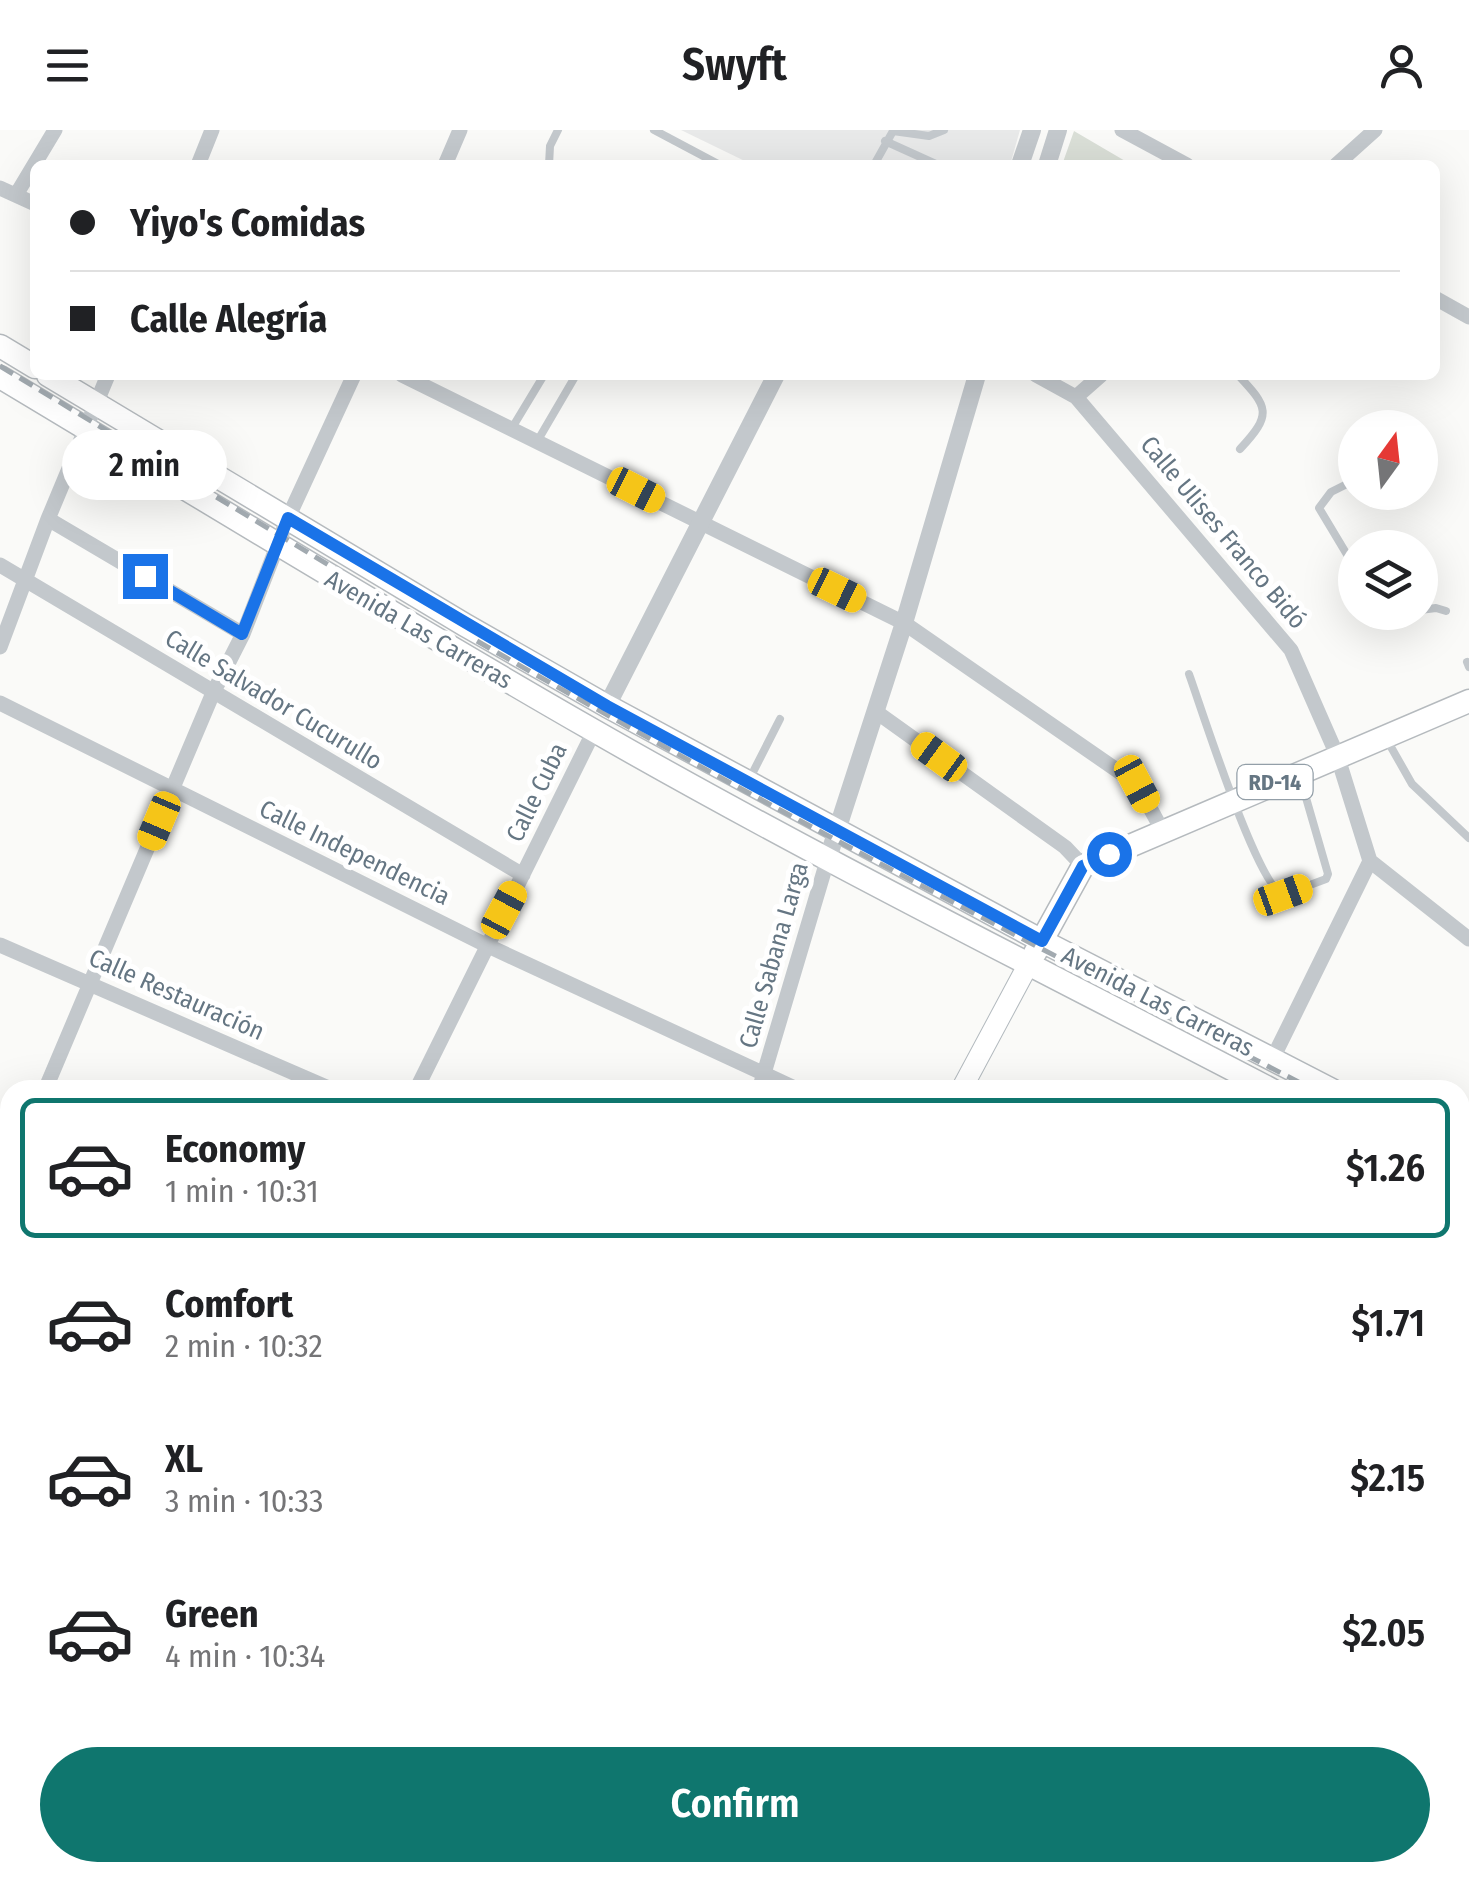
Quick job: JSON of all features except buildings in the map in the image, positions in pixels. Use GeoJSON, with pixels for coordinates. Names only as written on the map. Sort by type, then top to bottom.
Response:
{"type":"FeatureCollection","features":[{"type":"Feature","properties":{"kind":"main road"},"geometry":{"type":"LineString","coordinates":[[0,346],[30,364]]}},
{"type":"Feature","properties":{"kind":"main road","name":"Avenida Las Carreras"},"geometry":{"type":"LineString","coordinates":[[0,377],[277,546],[594,731],[1250,1080]]}},
{"type":"Feature","properties":{"kind":"main road","name":"Avenida Las Carreras"},"geometry":{"type":"LineString","coordinates":[[57,380],[607,706],[1042,941],[1312,1080]]}},
{"type":"Feature","properties":{"kind":"main road","name":"RD-14"},"geometry":{"type":"LineString","coordinates":[[1083,866],[1469,701]]}},
{"type":"Feature","properties":{"kind":"main road"},"geometry":{"type":"LineString","coordinates":[[966,1080],[1083,866]]}},
{"type":"Feature","properties":{"kind":"street"},"geometry":{"type":"LineString","coordinates":[[37,160],[55,130]]}},
{"type":"Feature","properties":{"kind":"street"},"geometry":{"type":"LineString","coordinates":[[200,160],[212,130]]}},
{"type":"Feature","properties":{"kind":"street"},"geometry":{"type":"LineString","coordinates":[[447,160],[460,130]]}},
{"type":"Feature","properties":{"kind":"street"},"geometry":{"type":"LineString","coordinates":[[1022,160],[1032,130]]}},
{"type":"Feature","properties":{"kind":"street"},"geometry":{"type":"LineString","coordinates":[[1048,160],[1058,130]]}},
{"type":"Feature","properties":{"kind":"street"},"geometry":{"type":"LineString","coordinates":[[1122,130],[1178,160]]}},
{"type":"Feature","properties":{"kind":"street"},"geometry":{"type":"LineString","coordinates":[[1342,160],[1375,130]]}},
{"type":"Feature","properties":{"kind":"street"},"geometry":{"type":"LineString","coordinates":[[16,195],[30,172]]}},
{"type":"Feature","properties":{"kind":"street"},"geometry":{"type":"LineString","coordinates":[[0,188],[30,202]]}},
{"type":"Feature","properties":{"kind":"street"},"geometry":{"type":"LineString","coordinates":[[1440,301],[1469,317]]}},
{"type":"Feature","properties":{"kind":"street"},"geometry":{"type":"LineString","coordinates":[[0,647],[106,380]]}},
{"type":"Feature","properties":{"kind":"street"},"geometry":{"type":"LineString","coordinates":[[49,1080],[212,693],[242,634],[288,518],[352,380]]}},
{"type":"Feature","properties":{"kind":"street"},"geometry":{"type":"LineString","coordinates":[[412,380],[904,623],[1137,784],[1162,830]]}},
{"type":"Feature","properties":{"kind":"street"},"geometry":{"type":"LineString","coordinates":[[607,706],[774,380]]}},
{"type":"Feature","properties":{"kind":"street","name":"Calle Sabana Larga"},"geometry":{"type":"LineString","coordinates":[[763,1080],[977,380]]}},
{"type":"Feature","properties":{"kind":"street","name":"Calle Ulises Franco Bidó"},"geometry":{"type":"LineString","coordinates":[[1045,380],[1076,397],[1291,650],[1337,755],[1370,860]]}},
{"type":"Feature","properties":{"kind":"street"},"geometry":{"type":"LineString","coordinates":[[1076,397],[1096,380]]}},
{"type":"Feature","properties":{"kind":"street"},"geometry":{"type":"LineString","coordinates":[[48,519],[242,634]]}},
{"type":"Feature","properties":{"kind":"street","name":"Calle Salvador Cucurullo"},"geometry":{"type":"LineString","coordinates":[[0,565],[522,875]]}},
{"type":"Feature","properties":{"kind":"street","name":"Calle Independencia"},"geometry":{"type":"LineString","coordinates":[[0,703],[758,1080]]}},
{"type":"Feature","properties":{"kind":"street"},"geometry":{"type":"LineString","coordinates":[[876,712],[1065,847],[1083,866]]}},
{"type":"Feature","properties":{"kind":"street","name":"Calle Cuba"},"geometry":{"type":"LineString","coordinates":[[421,1080],[594,731]]}},
{"type":"Feature","properties":{"kind":"street"},"geometry":{"type":"LineString","coordinates":[[1272,1060],[1370,860],[1469,939]]}},
{"type":"Feature","properties":{"kind":"street","name":"Calle Restauración"},"geometry":{"type":"LineString","coordinates":[[0,945],[311,1080]]}},
{"type":"Feature","properties":{"kind":"lane"},"geometry":{"type":"LineString","coordinates":[[549,160],[550,146],[558,130]]}},
{"type":"Feature","properties":{"kind":"lane"},"geometry":{"type":"LineString","coordinates":[[654,130],[711,160]]}},
{"type":"Feature","properties":{"kind":"lane"},"geometry":{"type":"LineString","coordinates":[[876,160],[892,132],[929,136],[944,130]]}},
{"type":"Feature","properties":{"kind":"lane"},"geometry":{"type":"LineString","coordinates":[[885,141],[927,160]]}},
{"type":"Feature","properties":{"kind":"lane"},"geometry":{"type":"LineString","coordinates":[[512,428],[541,380]]}},
{"type":"Feature","properties":{"kind":"lane"},"geometry":{"type":"LineString","coordinates":[[538,440],[573,380]]}},
{"type":"Feature","properties":{"kind":"lane"},"geometry":{"type":"LineString","coordinates":[[1240,448],[1253,435],[1264,414],[1261,398],[1243,380]]}},
{"type":"Feature","properties":{"kind":"lane"},"geometry":{"type":"LineString","coordinates":[[1338,488],[1319,508],[1338,540]]}},
{"type":"Feature","properties":{"kind":"lane"},"geometry":{"type":"LineString","coordinates":[[1438,609],[1446,611]]}},
{"type":"Feature","properties":{"kind":"lane"},"geometry":{"type":"LineString","coordinates":[[1190,674],[1234,800],[1270,885],[1278,894],[1326,879],[1328,869],[1298,772]]}},
{"type":"Feature","properties":{"kind":"lane"},"geometry":{"type":"LineString","coordinates":[[748,782],[780,719]]}},
{"type":"Feature","properties":{"kind":"lane"},"geometry":{"type":"LineString","coordinates":[[1385,736],[1412,784],[1469,838]]}},
{"type":"Feature","properties":{"kind":"shaded area"},"geometry":{"type":"Polygon","coordinates":[[[681,130],[1020,130],[1011,160],[743,160],[681,130]]]}},
{"type":"Feature","properties":{"kind":"shaded area"},"geometry":{"type":"Polygon","coordinates":[[[1074,131],[1123,160],[1064,160],[1074,131]]]}},
{"type":"Feature","properties":{"kind":"railway"},"geometry":{"type":"LineString","coordinates":[[0,366],[342,573]]}},
{"type":"Feature","properties":{"kind":"railway"},"geometry":{"type":"LineString","coordinates":[[477,641],[788,814],[1295,1080]]}},
{"type":"Feature","properties":{"kind":"route"},"geometry":{"type":"LineString","coordinates":[[145,576],[242,634],[288,518],[607,706],[1042,941],[1083,866],[1109,854]]}}]}
